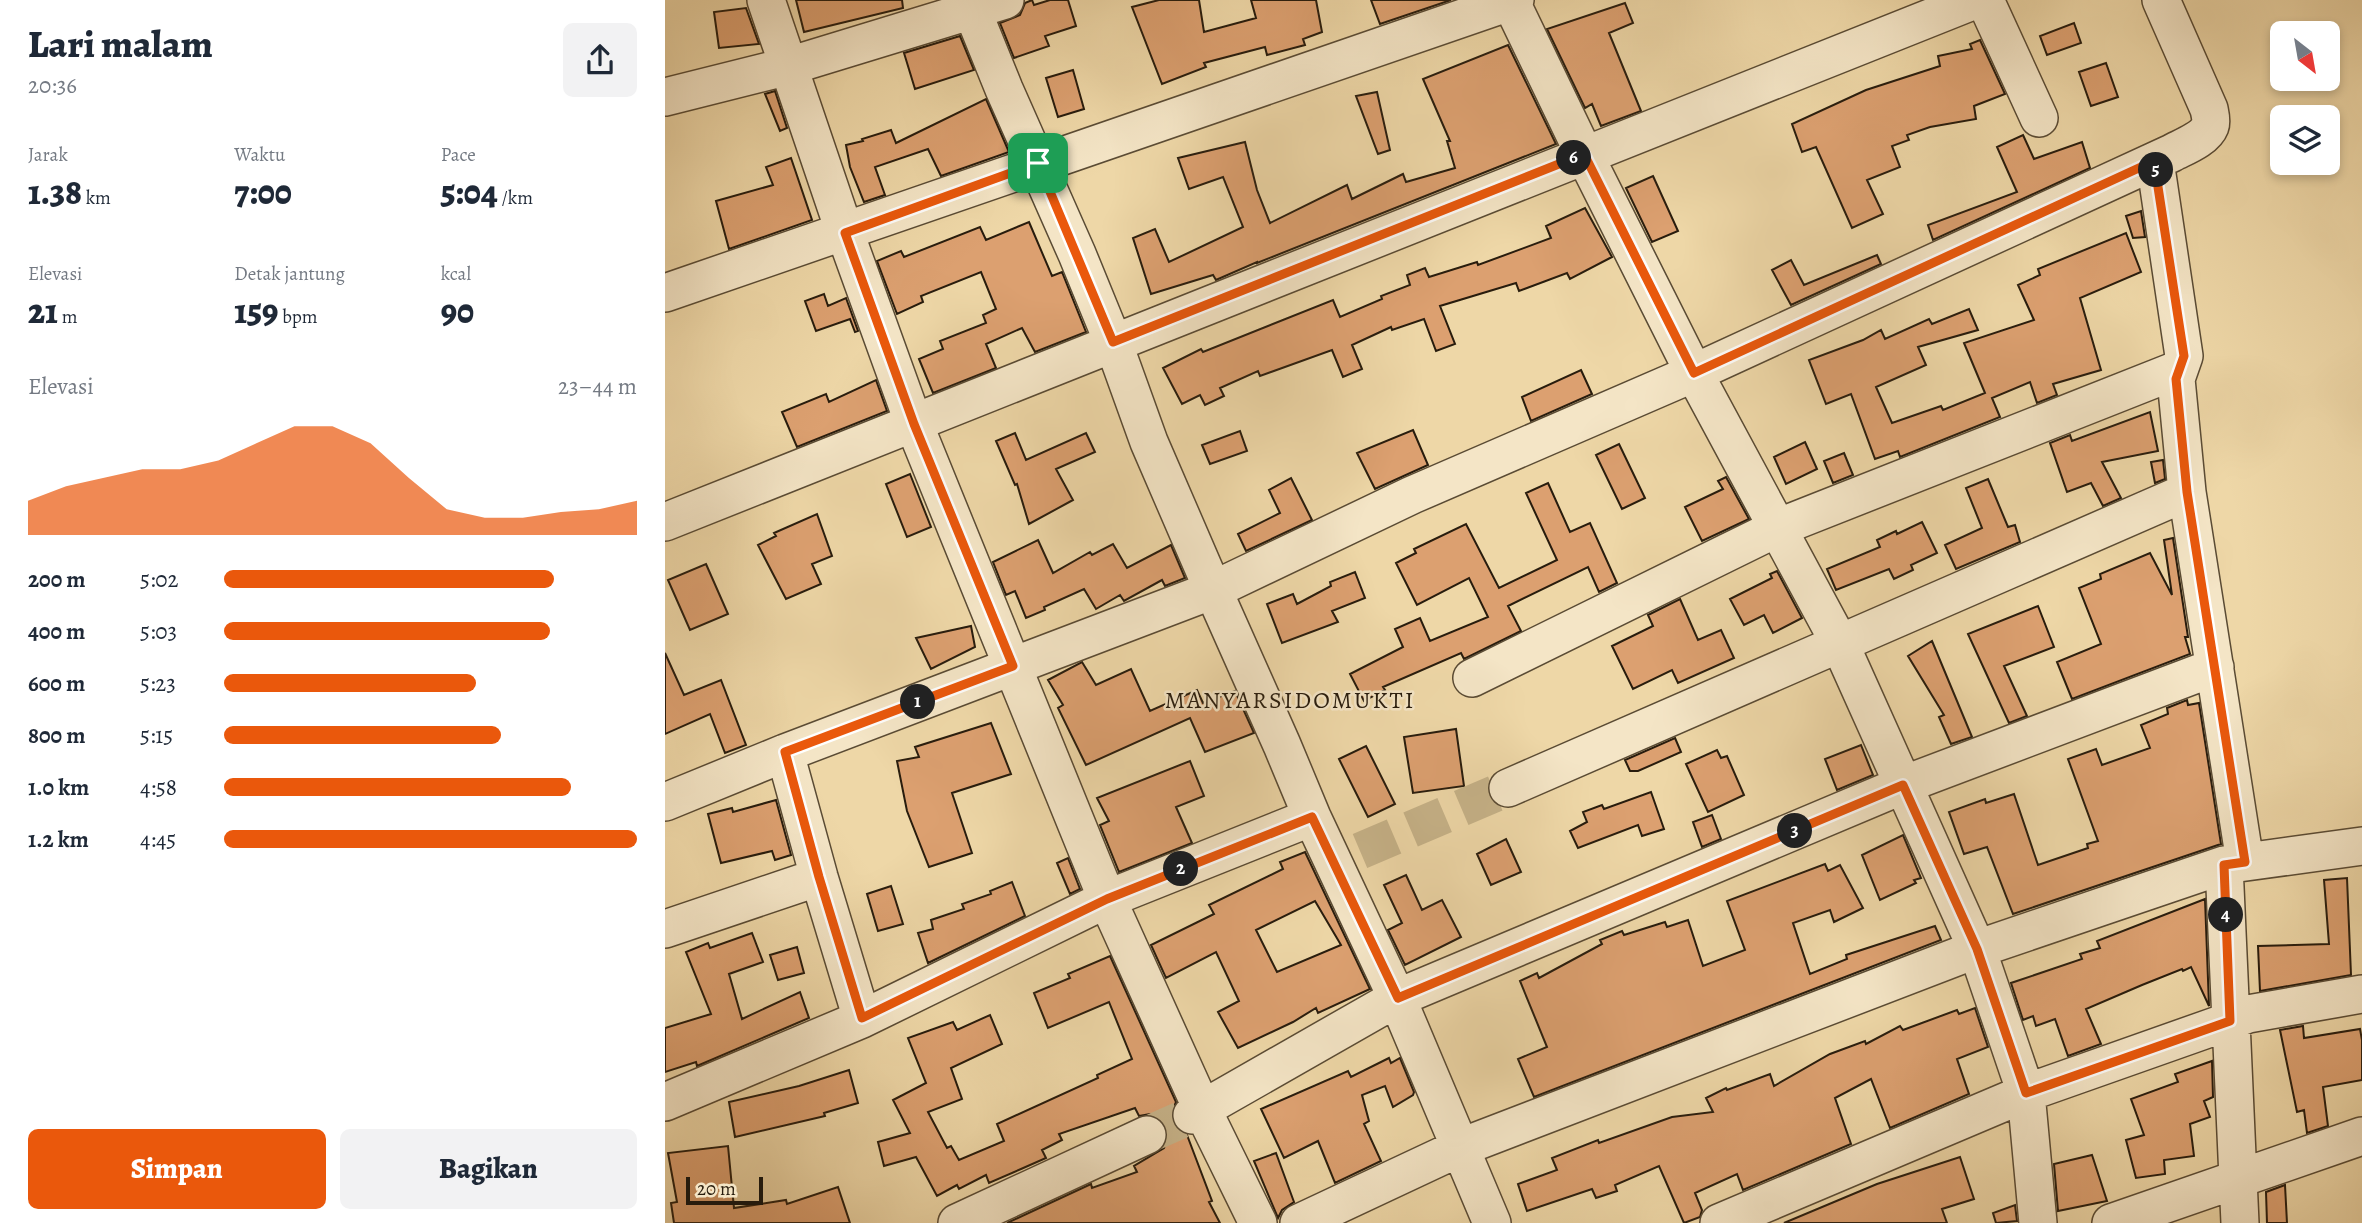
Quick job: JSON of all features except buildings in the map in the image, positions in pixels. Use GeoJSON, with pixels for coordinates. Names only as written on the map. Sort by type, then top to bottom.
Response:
{"type":"FeatureCollection","features":[{"type":"Feature","properties":{"kind":"street"},"geometry":{"type":"LineString","coordinates":[[765,0],[914,424],[1107,899],[1197,1112],[1258,1223]]}},
{"type":"Feature","properties":{"kind":"street"},"geometry":{"type":"LineString","coordinates":[[665,522],[1975,0]]}},
{"type":"Feature","properties":{"kind":"street"},"geometry":{"type":"LineString","coordinates":[[1985,0],[2039,118]]}},
{"type":"Feature","properties":{"kind":"street"},"geometry":{"type":"LineString","coordinates":[[665,802],[785,752],[1213,590],[1412,495],[1694,373],[2174,151],[2210,126],[2209,108],[2161,0]]}},
{"type":"Feature","properties":{"kind":"street"},"geometry":{"type":"LineString","coordinates":[[665,293],[1512,1],[1584,154],[1694,373],[1840,644],[1977,949],[2026,1093],[2038,1223]]}},
{"type":"Feature","properties":{"kind":"street"},"geometry":{"type":"LineString","coordinates":[[665,97],[789,65],[981,3],[1004,89],[1113,342],[1149,442],[1312,817],[1346,857],[1398,998],[1492,1223]]}},
{"type":"Feature","properties":{"kind":"street"},"geometry":{"type":"LineString","coordinates":[[2174,151],[2184,356],[2176,379],[2187,492],[2215,667],[2234,863],[2230,1021],[2240,1223]]}},
{"type":"Feature","properties":{"kind":"street"},"geometry":{"type":"LineString","coordinates":[[1472,678],[1777,528],[2177,370]]}},
{"type":"Feature","properties":{"kind":"street"},"geometry":{"type":"LineString","coordinates":[[1509,788],[2187,492]]}},
{"type":"Feature","properties":{"kind":"street"},"geometry":{"type":"LineString","coordinates":[[1197,1112],[1398,998],[1903,785],[2215,667]]}},
{"type":"Feature","properties":{"kind":"street"},"geometry":{"type":"LineString","coordinates":[[785,752],[862,1018]]}},
{"type":"Feature","properties":{"kind":"street"},"geometry":{"type":"LineString","coordinates":[[665,1102],[862,1018],[1107,899],[1312,817]]}},
{"type":"Feature","properties":{"kind":"street"},"geometry":{"type":"LineString","coordinates":[[1299,1223],[1459,1148],[1977,949],[2234,863],[2362,846]]}},
{"type":"Feature","properties":{"kind":"street"},"geometry":{"type":"LineString","coordinates":[[665,929],[819,877]]}},
{"type":"Feature","properties":{"kind":"street"},"geometry":{"type":"LineString","coordinates":[[1719,1223],[2026,1093],[2248,1014],[2362,993]]}},
{"type":"Feature","properties":{"kind":"street"},"geometry":{"type":"LineString","coordinates":[[957,1223],[1147,1135]]}},
{"type":"Feature","properties":{"kind":"street"},"geometry":{"type":"LineString","coordinates":[[2111,1223],[2362,1136]]}},
{"type":"Feature","properties":{"kind":"tunnel"},"geometry":{"type":"LineString","coordinates":[[1360,851],[1508,788]]}},
{"type":"Feature","properties":{"kind":"tunnel"},"geometry":{"type":"LineString","coordinates":[[1147,1135],[1192,1115]]}},
{"type":"Feature","properties":{"kind":"district","name":"MANYARSIDOMUKTI"},"geometry":{"type":"Point","coordinates":[1290,700]}},
{"type":"Feature","properties":{"kind":"route"},"geometry":{"type":"LineString","coordinates":[[1584,154],[1694,373],[2154,161],[2184,356],[2176,379],[2187,492],[2245,862],[2224,865],[2230,1021],[2026,1093],[1977,949],[1903,785],[1398,998],[1312,817],[1107,899],[862,1018],[785,752],[1013,666],[914,424],[845,233],[1038,163],[1113,342],[1584,154]]}}]}
